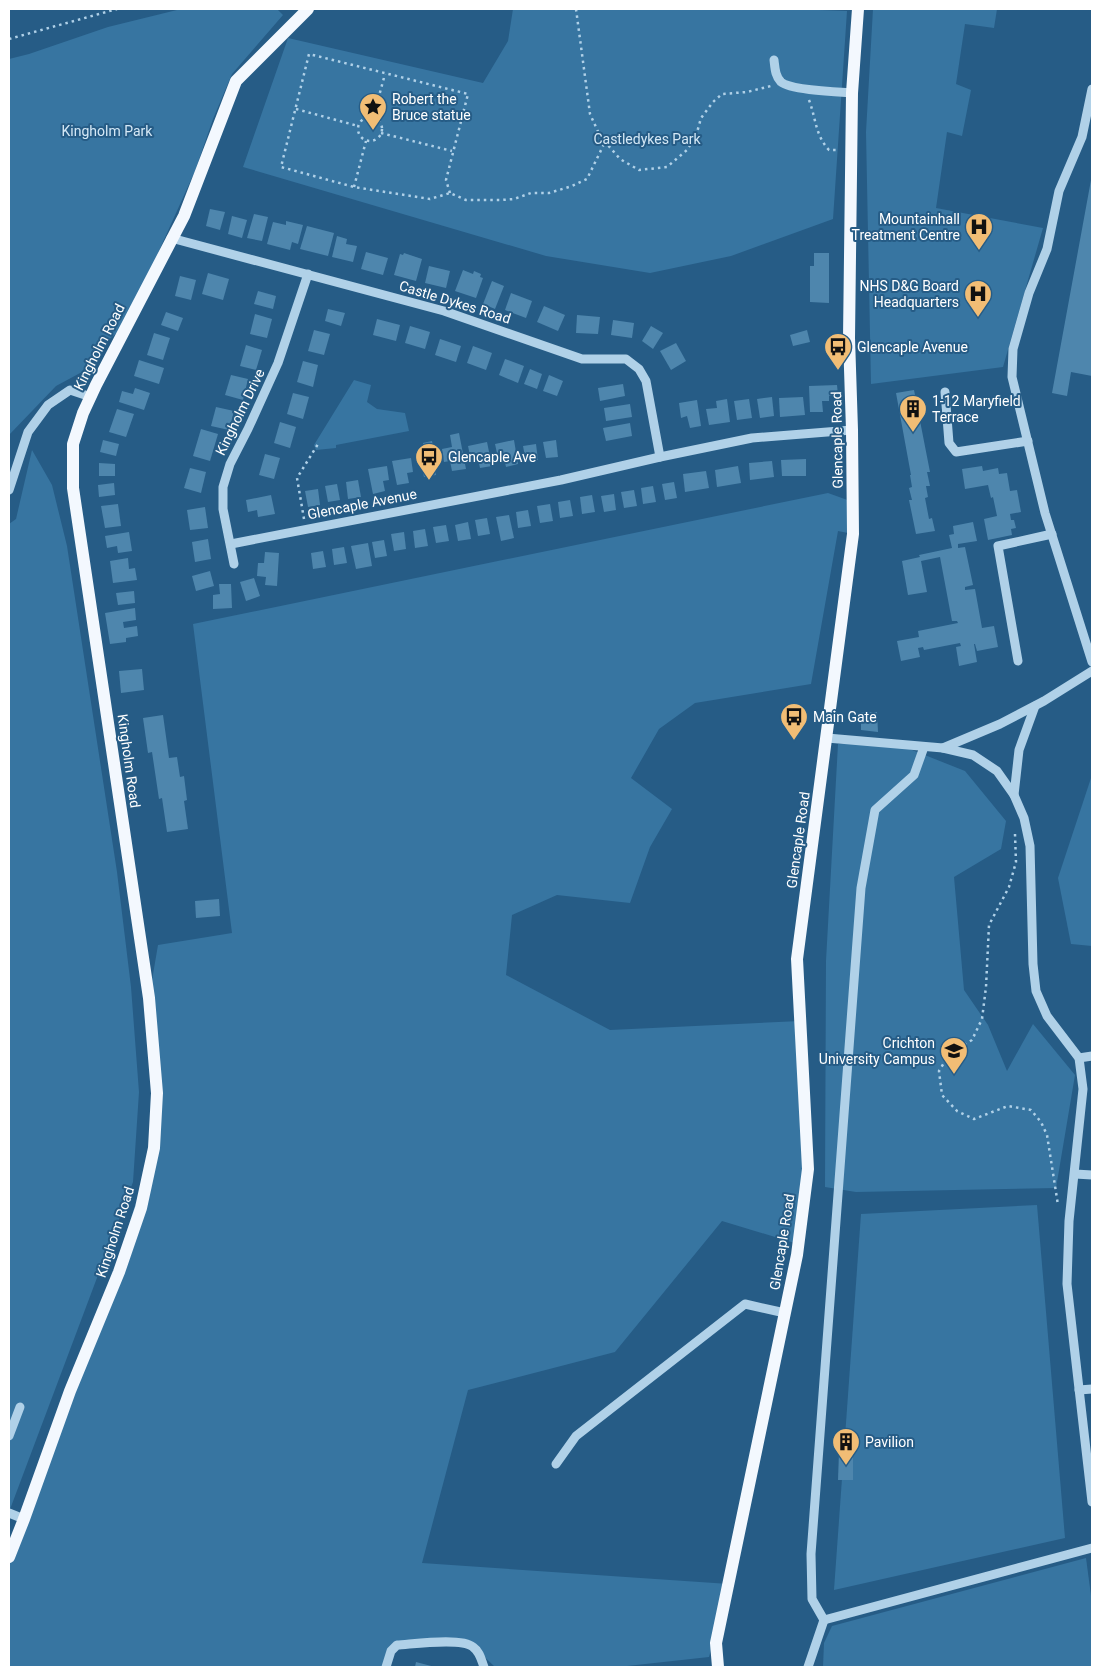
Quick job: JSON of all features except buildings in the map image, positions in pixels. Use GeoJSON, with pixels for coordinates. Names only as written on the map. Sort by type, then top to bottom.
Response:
{"type":"FeatureCollection","features":[{"type":"Feature","properties":{"kind":"main road","name":"Kingholm Road"},"geometry":{"type":"LineString","coordinates":[[9,1557],[70,1391],[119,1272],[141,1208],[154,1148],[157,1093],[149,998],[73,488],[73,444],[83,413],[171,238],[184,216],[236,81],[308,9]]}},
{"type":"Feature","properties":{"kind":"main road","name":"Glencaple Road"},"geometry":{"type":"LineString","coordinates":[[718,1667],[716,1643],[797,1255],[808,1169],[797,959],[853,534],[852,430],[848,338],[852,93],[858,9]]}},
{"type":"Feature","properties":{"kind":"street"},"geometry":{"type":"LineString","coordinates":[[774,60],[778,78],[783,84],[804,89],[852,93]]}},
{"type":"Feature","properties":{"kind":"street"},"geometry":{"type":"LineString","coordinates":[[1092,89],[1082,137],[1059,191],[1046,249],[1029,293],[1013,349],[1012,377],[1045,513],[1092,662]]}},
{"type":"Feature","properties":{"kind":"street","name":"Castle Dykes Road"},"geometry":{"type":"LineString","coordinates":[[171,238],[444,311],[582,359],[626,359],[639,369],[646,381],[660,457]]}},
{"type":"Feature","properties":{"kind":"street","name":"Kingholm Drive"},"geometry":{"type":"LineString","coordinates":[[234,564],[222,509],[223,487],[230,464],[278,362],[308,274]]}},
{"type":"Feature","properties":{"kind":"street"},"geometry":{"type":"LineString","coordinates":[[9,490],[28,432],[48,405],[70,390],[91,397]]}},
{"type":"Feature","properties":{"kind":"street"},"geometry":{"type":"LineString","coordinates":[[945,392],[949,443],[956,452],[1028,440]]}},
{"type":"Feature","properties":{"kind":"street","name":"Glencaple Avenue"},"geometry":{"type":"LineString","coordinates":[[231,544],[561,480],[752,438],[852,430]]}},
{"type":"Feature","properties":{"kind":"street"},"geometry":{"type":"LineString","coordinates":[[1018,661],[998,546],[1052,534]]}},
{"type":"Feature","properties":{"kind":"street"},"geometry":{"type":"LineString","coordinates":[[943,748],[1000,724],[1092,671]]}},
{"type":"Feature","properties":{"kind":"street"},"geometry":{"type":"LineString","coordinates":[[1014,795],[1018,750],[1034,706]]}},
{"type":"Feature","properties":{"kind":"street"},"geometry":{"type":"LineString","coordinates":[[827,738],[943,748],[973,755],[998,771],[1014,795],[1024,818],[1030,846],[1033,964],[1036,991],[1047,1016],[1079,1058],[1083,1089],[1069,1221],[1068,1284],[1092,1502]]}},
{"type":"Feature","properties":{"kind":"street"},"geometry":{"type":"LineString","coordinates":[[808,1667],[824,1620],[812,1599],[811,1554],[861,888],[875,810],[914,775],[924,747]]}},
{"type":"Feature","properties":{"kind":"street"},"geometry":{"type":"LineString","coordinates":[[1079,1058],[1092,1056]]}},
{"type":"Feature","properties":{"kind":"street"},"geometry":{"type":"LineString","coordinates":[[1075,1174],[1092,1175]]}},
{"type":"Feature","properties":{"kind":"street"},"geometry":{"type":"LineString","coordinates":[[556,1464],[576,1436],[745,1304],[785,1313]]}},
{"type":"Feature","properties":{"kind":"street"},"geometry":{"type":"LineString","coordinates":[[1080,1390],[1092,1389]]}},
{"type":"Feature","properties":{"kind":"street"},"geometry":{"type":"LineString","coordinates":[[9,1436],[20,1407]]}},
{"type":"Feature","properties":{"kind":"street"},"geometry":{"type":"LineString","coordinates":[[9,1513],[24,1520]]}},
{"type":"Feature","properties":{"kind":"street"},"geometry":{"type":"LineString","coordinates":[[824,1620],[1092,1548]]}},
{"type":"Feature","properties":{"kind":"street"},"geometry":{"type":"LineString","coordinates":[[386,1667],[391,1652],[397,1645],[461,1641],[472,1645],[479,1653],[484,1667]]}},
{"type":"Feature","properties":{"kind":"path"},"geometry":{"type":"LineString","coordinates":[[9,39],[117,9]]}},
{"type":"Feature","properties":{"kind":"path"},"geometry":{"type":"LineString","coordinates":[[576,9],[590,114],[600,136],[620,159],[639,170],[667,167],[687,150],[696,136],[701,118],[713,102],[722,94],[747,92],[783,84]]}},
{"type":"Feature","properties":{"kind":"path"},"geometry":{"type":"LineString","coordinates":[[450,193],[446,180],[468,94],[310,54],[281,167],[354,187],[430,200],[450,193],[466,200],[514,199],[531,194],[549,193],[572,186],[586,179],[606,142]]}},
{"type":"Feature","properties":{"kind":"path"},"geometry":{"type":"LineString","coordinates":[[373,118],[386,73]]}},
{"type":"Feature","properties":{"kind":"path"},"geometry":{"type":"LineString","coordinates":[[804,89],[812,109],[817,132],[822,142],[829,150],[838,150]]}},
{"type":"Feature","properties":{"kind":"path"},"geometry":{"type":"LineString","coordinates":[[296,109],[358,126]]}},
{"type":"Feature","properties":{"kind":"path"},"geometry":{"type":"LineString","coordinates":[[358,126],[366,118],[373,118],[381,126],[381,133],[377,139],[366,141]]}},
{"type":"Feature","properties":{"kind":"path"},"geometry":{"type":"LineString","coordinates":[[358,126],[360,136],[366,141]]}},
{"type":"Feature","properties":{"kind":"path"},"geometry":{"type":"LineString","coordinates":[[381,133],[453,151]]}},
{"type":"Feature","properties":{"kind":"path"},"geometry":{"type":"LineString","coordinates":[[354,187],[366,141]]}},
{"type":"Feature","properties":{"kind":"path"},"geometry":{"type":"LineString","coordinates":[[307,529],[297,478],[318,444]]}},
{"type":"Feature","properties":{"kind":"path"},"geometry":{"type":"LineString","coordinates":[[1015,833],[1016,862],[1009,887],[990,925],[982,1019],[972,1040],[950,1053],[939,1071],[942,1095],[957,1111],[974,1119],[1008,1106],[1031,1110],[1041,1122],[1047,1135],[1059,1207],[1069,1221]]}},
{"type":"Feature","properties":{"kind":"green space","name":"Kingholm Park"},"geometry":{"type":"Polygon","coordinates":[[[181,9],[277,9],[283,15],[232,74],[213,119],[195,171],[125,326],[93,353],[82,372],[56,386],[9,435],[9,59],[108,27],[181,9]]]}},
{"type":"Feature","properties":{"kind":"green space","name":"Castledykes Park"},"geometry":{"type":"Polygon","coordinates":[[[513,9],[792,9],[847,11],[833,219],[731,256],[650,273],[546,256],[243,167],[288,38],[483,83],[508,41],[513,9]]]}},
{"type":"Feature","properties":{"kind":"green space"},"geometry":{"type":"Polygon","coordinates":[[[873,9],[997,9],[994,28],[965,24],[956,84],[971,90],[962,136],[947,132],[936,208],[1043,228],[1003,367],[871,384],[866,132],[873,9]]]}},
{"type":"Feature","properties":{"kind":"green space"},"geometry":{"type":"Polygon","coordinates":[[[354,380],[371,385],[367,402],[377,409],[405,413],[409,431],[336,445],[336,448],[316,450],[314,445],[354,380]]]}},
{"type":"Feature","properties":{"kind":"green space"},"geometry":{"type":"Polygon","coordinates":[[[32,450],[52,485],[67,546],[117,872],[131,987],[139,1092],[133,1182],[9,1512],[9,524],[16,519],[32,450]]]}},
{"type":"Feature","properties":{"kind":"green space"},"geometry":{"type":"Polygon","coordinates":[[[828,493],[853,502],[853,534],[838,531],[811,684],[695,703],[659,729],[631,778],[672,809],[650,847],[630,903],[557,895],[512,915],[506,975],[610,1030],[800,1021],[808,1169],[798,1244],[722,1221],[615,1352],[468,1390],[422,1563],[729,1584],[709,1657],[618,1667],[495,1667],[472,1645],[397,1645],[386,1667],[9,1667],[9,1557],[94,1336],[153,1148],[149,998],[158,945],[232,933],[193,624],[828,493]]]}},
{"type":"Feature","properties":{"kind":"green space"},"geometry":{"type":"Polygon","coordinates":[[[838,744],[897,744],[965,771],[1006,821],[1001,849],[954,877],[964,990],[988,1025],[1007,1071],[1033,1024],[1075,1075],[1056,1188],[856,1192],[825,1187],[826,961],[838,744]]]}},
{"type":"Feature","properties":{"kind":"green space"},"geometry":{"type":"Polygon","coordinates":[[[1092,775],[1092,946],[1071,944],[1058,878],[1092,775]]]}},
{"type":"Feature","properties":{"kind":"green space"},"geometry":{"type":"Polygon","coordinates":[[[1037,1205],[1065,1538],[834,1590],[861,1214],[1037,1205]]]}},
{"type":"Feature","properties":{"kind":"green space"},"geometry":{"type":"Polygon","coordinates":[[[1086,1558],[1092,1603],[1092,1667],[823,1667],[824,1643],[832,1626],[1086,1558]]]}},
{"type":"Feature","properties":{"kind":"place","name":"Robert the Bruce statue"},"geometry":{"type":"Point","coordinates":[373,131]}},
{"type":"Feature","properties":{"kind":"place","name":"Mountainhall Treatment Centre"},"geometry":{"type":"Point","coordinates":[979,251]}},
{"type":"Feature","properties":{"kind":"place","name":"NHS D&G Board Headquarters"},"geometry":{"type":"Point","coordinates":[978,318]}},
{"type":"Feature","properties":{"kind":"place","name":"Glencaple Avenue"},"geometry":{"type":"Point","coordinates":[838,371]}},
{"type":"Feature","properties":{"kind":"place","name":"1-12 Maryfield Terrace"},"geometry":{"type":"Point","coordinates":[913,433]}},
{"type":"Feature","properties":{"kind":"place","name":"Glencaple Ave"},"geometry":{"type":"Point","coordinates":[429,481]}},
{"type":"Feature","properties":{"kind":"place","name":"Main Gate"},"geometry":{"type":"Point","coordinates":[794,741]}},
{"type":"Feature","properties":{"kind":"place","name":"Crichton University Campus"},"geometry":{"type":"Point","coordinates":[954,1075]}},
{"type":"Feature","properties":{"kind":"place","name":"Pavilion"},"geometry":{"type":"Point","coordinates":[846,1466]}}]}
